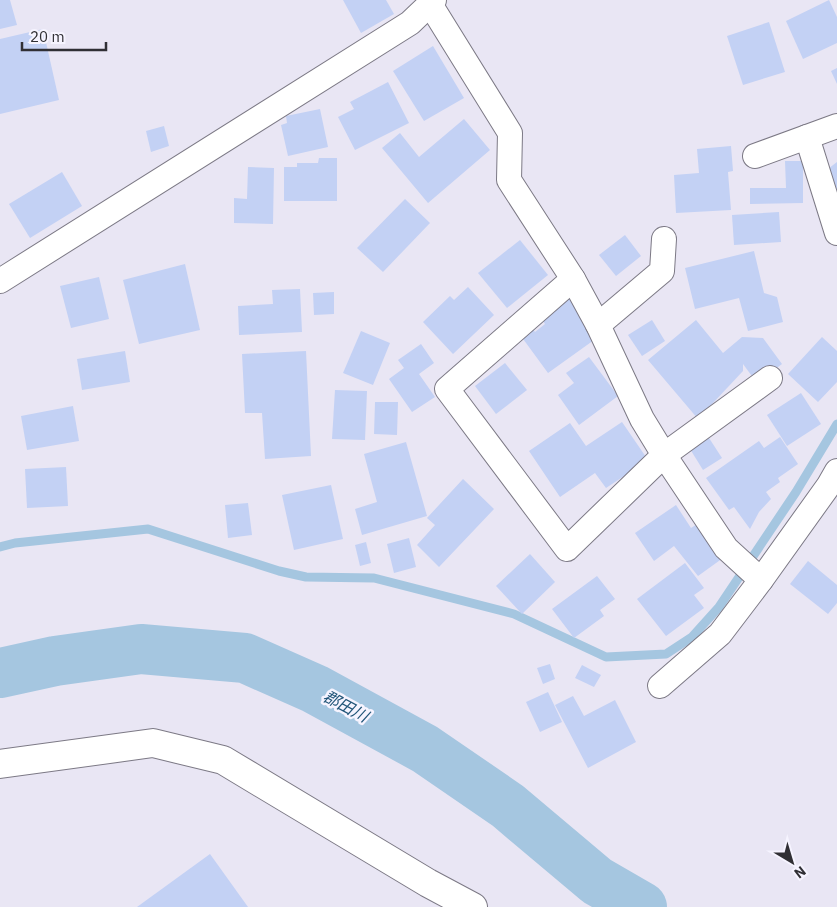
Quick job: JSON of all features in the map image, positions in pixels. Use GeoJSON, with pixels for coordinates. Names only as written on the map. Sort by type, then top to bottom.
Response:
{"type":"FeatureCollection","features":[{"type":"Feature","properties":{"kind":"street"},"geometry":{"type":"LineString","coordinates":[[0,280],[410,23],[432,2],[510,133],[509,180],[573,279],[598,325],[642,419],[726,548],[760,579]]}},
{"type":"Feature","properties":{"kind":"street"},"geometry":{"type":"LineString","coordinates":[[755,156],[837,126]]}},
{"type":"Feature","properties":{"kind":"street"},"geometry":{"type":"LineString","coordinates":[[807,137],[837,233]]}},
{"type":"Feature","properties":{"kind":"street"},"geometry":{"type":"LineString","coordinates":[[598,325],[662,271],[664,239]]}},
{"type":"Feature","properties":{"kind":"street"},"geometry":{"type":"LineString","coordinates":[[573,279],[447,389],[567,549],[664,455],[770,378]]}},
{"type":"Feature","properties":{"kind":"street"},"geometry":{"type":"LineString","coordinates":[[660,686],[720,634],[829,486],[837,471]]}},
{"type":"Feature","properties":{"kind":"street"},"geometry":{"type":"LineString","coordinates":[[0,764],[153,743],[223,760],[428,883],[473,907]]}},
{"type":"Feature","properties":{"kind":"building"},"geometry":{"type":"Polygon","coordinates":[[[0,0],[10,0],[17,25],[0,29],[0,0]]]}},
{"type":"Feature","properties":{"kind":"building"},"geometry":{"type":"Polygon","coordinates":[[[343,0],[386,0],[394,14],[361,33],[343,0]]]}},
{"type":"Feature","properties":{"kind":"building"},"geometry":{"type":"Polygon","coordinates":[[[829,0],[837,17],[837,43],[803,59],[786,21],[829,0]]]}},
{"type":"Feature","properties":{"kind":"building"},"geometry":{"type":"Polygon","coordinates":[[[769,22],[785,72],[743,85],[727,36],[769,22]]]}},
{"type":"Feature","properties":{"kind":"building"},"geometry":{"type":"Polygon","coordinates":[[[43,29],[59,100],[0,114],[0,39],[43,29]]]}},
{"type":"Feature","properties":{"kind":"building"},"geometry":{"type":"Polygon","coordinates":[[[433,46],[464,98],[424,121],[393,71],[433,46]]]}},
{"type":"Feature","properties":{"kind":"building"},"geometry":{"type":"Polygon","coordinates":[[[837,68],[837,84],[831,71],[837,68]]]}},
{"type":"Feature","properties":{"kind":"building"},"geometry":{"type":"Polygon","coordinates":[[[388,82],[409,123],[355,150],[338,117],[354,109],[350,102],[388,82]]]}},
{"type":"Feature","properties":{"kind":"building"},"geometry":{"type":"Polygon","coordinates":[[[320,109],[328,147],[288,156],[281,125],[287,123],[286,116],[320,109]]]}},
{"type":"Feature","properties":{"kind":"building"},"geometry":{"type":"Polygon","coordinates":[[[464,119],[490,150],[428,203],[382,148],[400,133],[419,157],[464,119]]]}},
{"type":"Feature","properties":{"kind":"building"},"geometry":{"type":"Polygon","coordinates":[[[164,126],[169,146],[151,152],[146,131],[164,126]]]}},
{"type":"Feature","properties":{"kind":"building"},"geometry":{"type":"Polygon","coordinates":[[[731,146],[733,171],[728,172],[731,210],[676,213],[674,175],[699,173],[697,149],[731,146]]]}},
{"type":"Feature","properties":{"kind":"building"},"geometry":{"type":"Polygon","coordinates":[[[319,158],[337,158],[337,201],[284,201],[284,167],[297,167],[297,163],[318,163],[319,158]]]}},
{"type":"Feature","properties":{"kind":"building"},"geometry":{"type":"Polygon","coordinates":[[[785,161],[803,161],[803,203],[750,204],[750,188],[786,188],[785,161]]]}},
{"type":"Feature","properties":{"kind":"building"},"geometry":{"type":"Polygon","coordinates":[[[837,162],[837,197],[820,175],[837,162]]]}},
{"type":"Feature","properties":{"kind":"building"},"geometry":{"type":"Polygon","coordinates":[[[248,167],[274,168],[273,224],[234,223],[234,198],[247,199],[248,167]]]}},
{"type":"Feature","properties":{"kind":"building"},"geometry":{"type":"Polygon","coordinates":[[[62,172],[82,206],[30,238],[9,204],[62,172]]]}},
{"type":"Feature","properties":{"kind":"building"},"geometry":{"type":"Polygon","coordinates":[[[405,199],[430,223],[383,272],[357,248],[405,199]]]}},
{"type":"Feature","properties":{"kind":"building"},"geometry":{"type":"Polygon","coordinates":[[[779,212],[781,242],[734,245],[732,215],[779,212]]]}},
{"type":"Feature","properties":{"kind":"building"},"geometry":{"type":"Polygon","coordinates":[[[625,235],[641,256],[616,276],[599,255],[625,235]]]}},
{"type":"Feature","properties":{"kind":"building"},"geometry":{"type":"Polygon","coordinates":[[[520,240],[548,275],[507,308],[478,273],[520,240]]]}},
{"type":"Feature","properties":{"kind":"building"},"geometry":{"type":"Polygon","coordinates":[[[754,251],[764,293],[777,297],[783,322],[748,331],[739,298],[695,309],[685,268],[754,251]]]}},
{"type":"Feature","properties":{"kind":"building"},"geometry":{"type":"Polygon","coordinates":[[[185,264],[200,330],[139,344],[123,280],[185,264]]]}},
{"type":"Feature","properties":{"kind":"building"},"geometry":{"type":"Polygon","coordinates":[[[99,277],[109,319],[71,328],[60,286],[99,277]]]}},
{"type":"Feature","properties":{"kind":"building"},"geometry":{"type":"Polygon","coordinates":[[[468,287],[494,315],[453,354],[423,322],[450,296],[454,300],[468,287]]]}},
{"type":"Feature","properties":{"kind":"building"},"geometry":{"type":"Polygon","coordinates":[[[300,289],[302,332],[239,335],[238,306],[273,304],[272,290],[300,289]]]}},
{"type":"Feature","properties":{"kind":"building"},"geometry":{"type":"Polygon","coordinates":[[[569,291],[601,335],[548,373],[518,332],[529,324],[535,332],[545,324],[538,313],[569,291]]]}},
{"type":"Feature","properties":{"kind":"building"},"geometry":{"type":"Polygon","coordinates":[[[334,292],[334,314],[314,315],[313,293],[334,292]]]}},
{"type":"Feature","properties":{"kind":"building"},"geometry":{"type":"Polygon","coordinates":[[[652,320],[665,341],[642,356],[628,335],[652,320]]]}},
{"type":"Feature","properties":{"kind":"building"},"geometry":{"type":"Polygon","coordinates":[[[696,320],[723,353],[742,337],[763,338],[782,364],[757,383],[743,364],[743,371],[698,419],[648,360],[696,320]]]}},
{"type":"Feature","properties":{"kind":"building"},"geometry":{"type":"Polygon","coordinates":[[[361,331],[390,343],[373,385],[343,373],[361,331]]]}},
{"type":"Feature","properties":{"kind":"building"},"geometry":{"type":"Polygon","coordinates":[[[822,337],[837,351],[837,382],[818,402],[788,374],[822,337]]]}},
{"type":"Feature","properties":{"kind":"building"},"geometry":{"type":"Polygon","coordinates":[[[421,344],[434,363],[419,374],[435,397],[412,412],[389,379],[404,368],[398,360],[421,344]]]}},
{"type":"Feature","properties":{"kind":"building"},"geometry":{"type":"Polygon","coordinates":[[[125,351],[130,382],[82,390],[77,359],[125,351]]]}},
{"type":"Feature","properties":{"kind":"building"},"geometry":{"type":"Polygon","coordinates":[[[306,351],[311,456],[265,459],[262,413],[245,413],[242,354],[306,351]]]}},
{"type":"Feature","properties":{"kind":"building"},"geometry":{"type":"Polygon","coordinates":[[[589,357],[618,396],[579,425],[558,395],[574,383],[566,373],[589,357]]]}},
{"type":"Feature","properties":{"kind":"building"},"geometry":{"type":"Polygon","coordinates":[[[505,363],[527,390],[496,414],[475,386],[505,363]]]}},
{"type":"Feature","properties":{"kind":"building"},"geometry":{"type":"Polygon","coordinates":[[[335,390],[367,391],[365,440],[332,439],[335,390]]]}},
{"type":"Feature","properties":{"kind":"building"},"geometry":{"type":"Polygon","coordinates":[[[801,393],[821,424],[787,446],[767,415],[801,393]]]}},
{"type":"Feature","properties":{"kind":"building"},"geometry":{"type":"Polygon","coordinates":[[[375,402],[398,402],[397,435],[374,434],[375,402]]]}},
{"type":"Feature","properties":{"kind":"building"},"geometry":{"type":"Polygon","coordinates":[[[73,406],[79,441],[27,450],[21,416],[73,406]]]}},
{"type":"Feature","properties":{"kind":"building"},"geometry":{"type":"Polygon","coordinates":[[[622,422],[648,460],[606,488],[595,473],[560,497],[529,451],[570,423],[586,446],[622,422]]]}},
{"type":"Feature","properties":{"kind":"building"},"geometry":{"type":"Polygon","coordinates":[[[780,437],[798,464],[778,478],[780,482],[766,492],[771,499],[759,512],[750,529],[734,507],[729,510],[706,478],[759,441],[764,448],[780,437]]]}},
{"type":"Feature","properties":{"kind":"building"},"geometry":{"type":"Polygon","coordinates":[[[709,438],[722,458],[703,470],[690,449],[709,438]]]}},
{"type":"Feature","properties":{"kind":"building"},"geometry":{"type":"Polygon","coordinates":[[[406,442],[427,516],[362,535],[355,509],[377,502],[364,454],[406,442]]]}},
{"type":"Feature","properties":{"kind":"building"},"geometry":{"type":"Polygon","coordinates":[[[66,467],[68,506],[27,508],[25,469],[66,467]]]}},
{"type":"Feature","properties":{"kind":"building"},"geometry":{"type":"Polygon","coordinates":[[[463,479],[494,509],[439,567],[417,545],[435,525],[427,518],[463,479]]]}},
{"type":"Feature","properties":{"kind":"building"},"geometry":{"type":"Polygon","coordinates":[[[331,485],[343,539],[294,550],[282,495],[331,485]]]}},
{"type":"Feature","properties":{"kind":"building"},"geometry":{"type":"Polygon","coordinates":[[[248,503],[252,535],[228,538],[225,505],[248,503]]]}},
{"type":"Feature","properties":{"kind":"building"},"geometry":{"type":"Polygon","coordinates":[[[676,505],[691,528],[699,523],[723,558],[698,576],[674,546],[654,561],[635,533],[676,505]]]}},
{"type":"Feature","properties":{"kind":"building"},"geometry":{"type":"Polygon","coordinates":[[[409,538],[416,567],[394,573],[387,544],[409,538]]]}},
{"type":"Feature","properties":{"kind":"building"},"geometry":{"type":"Polygon","coordinates":[[[366,542],[371,563],[360,566],[355,545],[366,542]]]}},
{"type":"Feature","properties":{"kind":"building"},"geometry":{"type":"Polygon","coordinates":[[[530,554],[555,582],[522,614],[496,586],[530,554]]]}},
{"type":"Feature","properties":{"kind":"building"},"geometry":{"type":"Polygon","coordinates":[[[808,561],[837,585],[837,603],[828,614],[790,584],[808,561]]]}},
{"type":"Feature","properties":{"kind":"building"},"geometry":{"type":"Polygon","coordinates":[[[685,563],[704,588],[694,595],[704,608],[666,636],[637,599],[685,563]]]}},
{"type":"Feature","properties":{"kind":"building"},"geometry":{"type":"Polygon","coordinates":[[[597,576],[615,599],[600,610],[604,616],[574,638],[552,609],[597,576]]]}},
{"type":"Feature","properties":{"kind":"building"},"geometry":{"type":"Polygon","coordinates":[[[550,664],[555,679],[543,684],[537,668],[550,664]]]}},
{"type":"Feature","properties":{"kind":"building"},"geometry":{"type":"Polygon","coordinates":[[[582,665],[601,675],[594,687],[575,678],[582,665]]]}},
{"type":"Feature","properties":{"kind":"building"},"geometry":{"type":"Polygon","coordinates":[[[548,692],[562,722],[540,732],[526,702],[548,692]]]}},
{"type":"Feature","properties":{"kind":"building"},"geometry":{"type":"Polygon","coordinates":[[[573,696],[584,716],[615,700],[636,742],[588,768],[555,705],[573,696]]]}},
{"type":"Feature","properties":{"kind":"building"},"geometry":{"type":"Polygon","coordinates":[[[210,854],[248,907],[137,907],[210,854]]]}},
{"type":"Feature","properties":{"kind":"waterway"},"geometry":{"type":"LineString","coordinates":[[0,547],[15,543],[148,529],[279,571],[306,577],[374,578],[514,614],[606,657],[666,654],[692,637],[719,607],[796,492],[837,424]]}},
{"type":"Feature","properties":{"kind":"waterway","name":"郡田川"},"geometry":{"type":"LineString","coordinates":[[0,673],[55,661],[141,649],[245,658],[315,689],[425,749],[508,806],[597,881],[642,907]]}}]}
